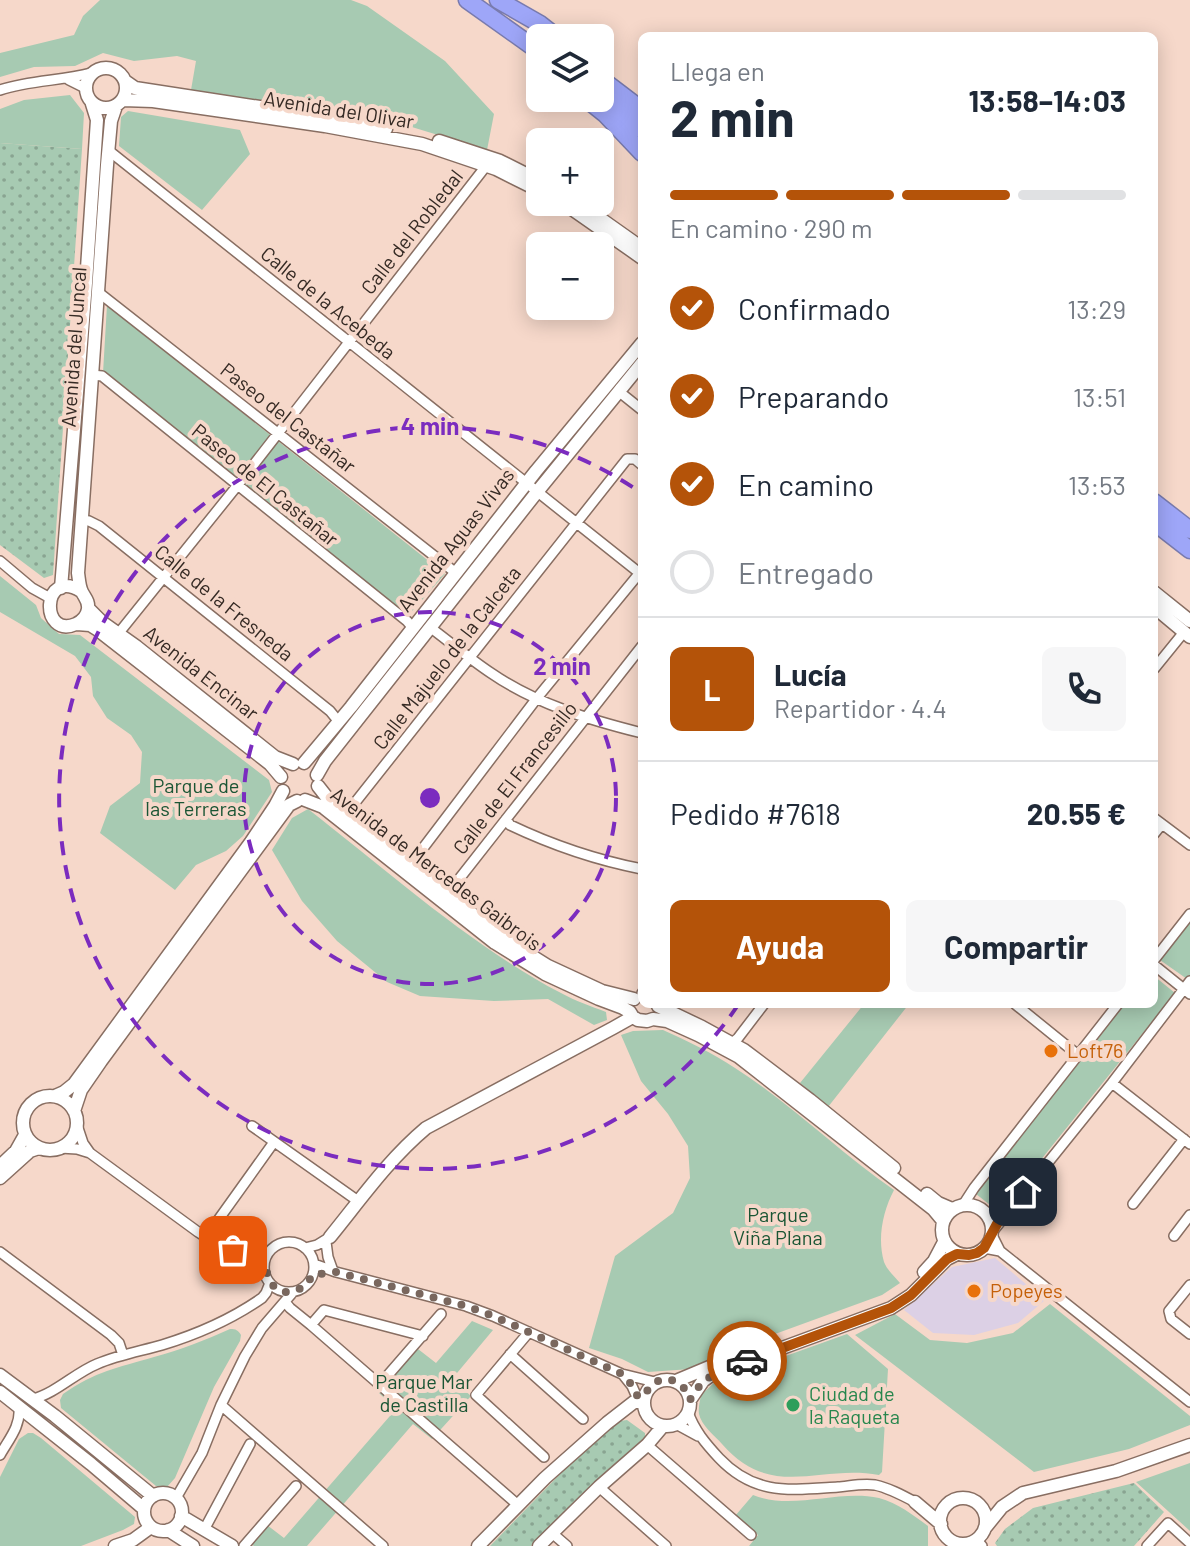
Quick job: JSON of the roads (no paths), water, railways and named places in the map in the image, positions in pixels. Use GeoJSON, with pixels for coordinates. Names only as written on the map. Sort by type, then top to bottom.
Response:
{"type":"FeatureCollection","features":[{"type":"Feature","properties":{"kind":"highway"},"geometry":{"type":"LineString","coordinates":[[467,0],[526,42]]}},
{"type":"Feature","properties":{"kind":"highway"},"geometry":{"type":"LineString","coordinates":[[498,0],[530,24]]}},
{"type":"Feature","properties":{"kind":"highway"},"geometry":{"type":"LineString","coordinates":[[498,0],[540,24]]}},
{"type":"Feature","properties":{"kind":"highway"},"geometry":{"type":"LineString","coordinates":[[503,25],[526,47]]}},
{"type":"Feature","properties":{"kind":"highway"},"geometry":{"type":"LineString","coordinates":[[614,80],[638,96]]}},
{"type":"Feature","properties":{"kind":"highway"},"geometry":{"type":"LineString","coordinates":[[614,89],[638,107]]}},
{"type":"Feature","properties":{"kind":"highway"},"geometry":{"type":"LineString","coordinates":[[614,108],[638,127]]}},
{"type":"Feature","properties":{"kind":"highway"},"geometry":{"type":"LineString","coordinates":[[602,112],[638,149]]}},
{"type":"Feature","properties":{"kind":"highway"},"geometry":{"type":"LineString","coordinates":[[1158,505],[1190,530]]}},
{"type":"Feature","properties":{"kind":"highway"},"geometry":{"type":"LineString","coordinates":[[1158,525],[1190,550]]}},
{"type":"Feature","properties":{"kind":"street"},"geometry":{"type":"LineString","coordinates":[[0,90],[113,68],[125,81],[126,91],[119,103],[104,108],[92,104],[85,88],[91,73]]}},
{"type":"Feature","properties":{"kind":"street"},"geometry":{"type":"LineString","coordinates":[[65,79],[85,88]]}},
{"type":"Feature","properties":{"kind":"street","name":"Avenida del Olivar"},"geometry":{"type":"LineString","coordinates":[[125,81],[135,88],[338,119],[429,138],[500,161],[526,174]]}},
{"type":"Feature","properties":{"kind":"street","name":"Avenida del Olivar"},"geometry":{"type":"LineString","coordinates":[[119,103],[153,101],[325,126],[422,144],[486,166],[526,185]]}},
{"type":"Feature","properties":{"kind":"street","name":"Avenida del Juncal"},"geometry":{"type":"LineString","coordinates":[[81,591],[78,573],[108,150],[111,121],[119,103]]}},
{"type":"Feature","properties":{"kind":"street","name":"Avenida del Juncal"},"geometry":{"type":"LineString","coordinates":[[61,588],[97,120],[92,104]]}},
{"type":"Feature","properties":{"kind":"street","name":"Calle de la Acebeda"},"geometry":{"type":"LineString","coordinates":[[108,150],[349,344],[638,570]]}},
{"type":"Feature","properties":{"kind":"street","name":"Calle del Robledal"},"geometry":{"type":"LineString","coordinates":[[118,634],[486,166]]}},
{"type":"Feature","properties":{"kind":"street"},"geometry":{"type":"LineString","coordinates":[[582,216],[638,255]]}},
{"type":"Feature","properties":{"kind":"street"},"geometry":{"type":"LineString","coordinates":[[597,216],[638,245]]}},
{"type":"Feature","properties":{"kind":"street","name":"Paseo del Castañar"},"geometry":{"type":"LineString","coordinates":[[98,292],[456,573]]}},
{"type":"Feature","properties":{"kind":"street","name":"Avenida Aguas Vivas"},"geometry":{"type":"LineString","coordinates":[[298,764],[339,722],[526,483],[638,348]]}},
{"type":"Feature","properties":{"kind":"street","name":"Avenida Aguas Vivas"},"geometry":{"type":"LineString","coordinates":[[317,781],[325,761],[638,368]]}},
{"type":"Feature","properties":{"kind":"street","name":"Paseo de El Castañar"},"geometry":{"type":"LineString","coordinates":[[92,375],[102,376],[413,628]]}},
{"type":"Feature","properties":{"kind":"street"},"geometry":{"type":"LineString","coordinates":[[620,388],[622,394],[638,407]]}},
{"type":"Feature","properties":{"kind":"street","name":"Calle Majuelo de la Calceta"},"geometry":{"type":"LineString","coordinates":[[346,814],[627,459],[638,462]]}},
{"type":"Feature","properties":{"kind":"street","name":"Calle de la Fresneda"},"geometry":{"type":"LineString","coordinates":[[82,520],[99,526],[330,711],[339,722]]}},
{"type":"Feature","properties":{"kind":"street"},"geometry":{"type":"LineString","coordinates":[[0,561],[32,588],[50,598]]}},
{"type":"Feature","properties":{"kind":"street"},"geometry":{"type":"LineString","coordinates":[[412,867],[414,860],[537,698],[638,576]]}},
{"type":"Feature","properties":{"kind":"street"},"geometry":{"type":"LineString","coordinates":[[68,586],[81,591],[88,608],[86,615],[77,624],[65,626],[54,620],[49,610],[50,598],[57,590],[68,586]]}},
{"type":"Feature","properties":{"kind":"street"},"geometry":{"type":"LineString","coordinates":[[1158,596],[1188,630]]}},
{"type":"Feature","properties":{"kind":"street","name":"Avenida Encinar"},"geometry":{"type":"LineString","coordinates":[[88,608],[275,757],[298,764]]}},
{"type":"Feature","properties":{"kind":"street"},"geometry":{"type":"LineString","coordinates":[[1158,610],[1188,630]]}},
{"type":"Feature","properties":{"kind":"street","name":"Avenida Encinar"},"geometry":{"type":"LineString","coordinates":[[77,624],[90,625],[98,630],[270,764],[282,784]]}},
{"type":"Feature","properties":{"kind":"street"},"geometry":{"type":"LineString","coordinates":[[431,628],[511,686],[585,717],[638,732]]}},
{"type":"Feature","properties":{"kind":"street"},"geometry":{"type":"LineString","coordinates":[[1158,664],[1188,630]]}},
{"type":"Feature","properties":{"kind":"street","name":"Calle de El Francesillo"},"geometry":{"type":"LineString","coordinates":[[449,896],[452,888],[638,651]]}},
{"type":"Feature","properties":{"kind":"street"},"geometry":{"type":"LineString","coordinates":[[74,1111],[81,1090],[139,1004],[255,844],[289,805],[315,792],[317,781],[314,770],[298,764],[288,767],[275,806],[255,844]]}},
{"type":"Feature","properties":{"kind":"street","name":"Avenida de Mercedes Gaibrois"},"geometry":{"type":"LineString","coordinates":[[317,781],[329,800],[500,936],[548,966],[637,1004]]}},
{"type":"Feature","properties":{"kind":"street"},"geometry":{"type":"LineString","coordinates":[[282,784],[286,796],[301,800]]}},
{"type":"Feature","properties":{"kind":"street","name":"Avenida de Mercedes Gaibrois"},"geometry":{"type":"LineString","coordinates":[[301,800],[323,807],[495,943],[545,974],[637,1004]]}},
{"type":"Feature","properties":{"kind":"street"},"geometry":{"type":"LineString","coordinates":[[506,819],[510,825],[563,847],[638,868]]}},
{"type":"Feature","properties":{"kind":"street"},"geometry":{"type":"LineString","coordinates":[[1158,821],[1190,845]]}},
{"type":"Feature","properties":{"kind":"street"},"geometry":{"type":"LineString","coordinates":[[1158,957],[1190,914]]}},
{"type":"Feature","properties":{"kind":"street"},"geometry":{"type":"LineString","coordinates":[[984,1248],[992,1233],[1188,988],[1158,965]]}},
{"type":"Feature","properties":{"kind":"street"},"geometry":{"type":"LineString","coordinates":[[139,1004],[74,1084],[64,1092],[37,1099],[28,1106],[23,1118],[25,1135],[39,1148],[77,1149],[90,1153],[206,1237],[252,1256],[267,1255]]}},
{"type":"Feature","properties":{"kind":"street"},"geometry":{"type":"LineString","coordinates":[[176,1498],[202,1453],[245,1356],[282,1300],[305,1286],[312,1275],[314,1262],[328,1239],[403,1147],[426,1128],[616,1026],[637,1004]]}},
{"type":"Feature","properties":{"kind":"street"},"geometry":{"type":"LineString","coordinates":[[639,1008],[647,1021],[656,1010]]}},
{"type":"Feature","properties":{"kind":"street"},"geometry":{"type":"LineString","coordinates":[[732,1043],[761,1008]]}},
{"type":"Feature","properties":{"kind":"street"},"geometry":{"type":"LineString","coordinates":[[1021,1008],[1078,1055]]}},
{"type":"Feature","properties":{"kind":"street"},"geometry":{"type":"LineString","coordinates":[[943,1221],[974,1188],[1115,1008]]}},
{"type":"Feature","properties":{"kind":"street"},"geometry":{"type":"LineString","coordinates":[[656,1010],[732,1043],[810,1100],[938,1203],[958,1207],[970,1205],[982,1211],[990,1219],[1000,1251],[1190,1402]]}},
{"type":"Feature","properties":{"kind":"street"},"geometry":{"type":"LineString","coordinates":[[656,1010],[667,1021],[739,1057],[933,1209],[943,1221],[944,1242],[934,1261],[906,1289],[884,1302],[676,1381]]}},
{"type":"Feature","properties":{"kind":"street"},"geometry":{"type":"LineString","coordinates":[[1112,1083],[1187,1141],[1133,1204]]}},
{"type":"Feature","properties":{"kind":"street"},"geometry":{"type":"LineString","coordinates":[[55,1096],[68,1102],[74,1111],[83,1143],[90,1153]]}},
{"type":"Feature","properties":{"kind":"street"},"geometry":{"type":"LineString","coordinates":[[60,1148],[71,1139],[77,1125]]}},
{"type":"Feature","properties":{"kind":"street"},"geometry":{"type":"LineString","coordinates":[[252,1126],[358,1201]]}},
{"type":"Feature","properties":{"kind":"street"},"geometry":{"type":"LineString","coordinates":[[0,1166],[15,1152],[25,1135]]}},
{"type":"Feature","properties":{"kind":"street"},"geometry":{"type":"LineString","coordinates":[[206,1237],[274,1142]]}},
{"type":"Feature","properties":{"kind":"street"},"geometry":{"type":"LineString","coordinates":[[0,1178],[22,1158],[39,1148]]}},
{"type":"Feature","properties":{"kind":"street"},"geometry":{"type":"LineString","coordinates":[[1174,1236],[1190,1215]]}},
{"type":"Feature","properties":{"kind":"street"},"geometry":{"type":"LineString","coordinates":[[305,1248],[328,1239]]}},
{"type":"Feature","properties":{"kind":"street"},"geometry":{"type":"LineString","coordinates":[[328,1239],[328,1257],[334,1272]]}},
{"type":"Feature","properties":{"kind":"street"},"geometry":{"type":"LineString","coordinates":[[264,1267],[271,1250],[286,1242],[294,1243],[305,1248],[314,1262],[334,1272],[466,1306],[622,1374],[655,1382],[666,1379],[676,1381],[684,1387],[701,1438],[741,1478],[764,1487],[785,1490],[874,1485],[930,1507],[945,1506]]}},
{"type":"Feature","properties":{"kind":"street"},"geometry":{"type":"LineString","coordinates":[[944,1242],[957,1254]]}},
{"type":"Feature","properties":{"kind":"street"},"geometry":{"type":"LineString","coordinates":[[539,1546],[599,1487],[670,1425],[689,1406],[703,1381],[714,1373],[891,1308],[911,1295],[947,1259],[957,1254],[969,1255],[984,1248],[1000,1251]]}},
{"type":"Feature","properties":{"kind":"street"},"geometry":{"type":"LineString","coordinates":[[0,1252],[111,1335],[119,1343],[123,1355]]}},
{"type":"Feature","properties":{"kind":"street"},"geometry":{"type":"LineString","coordinates":[[252,1256],[264,1267],[270,1283],[290,1308],[518,1505]]}},
{"type":"Feature","properties":{"kind":"street"},"geometry":{"type":"LineString","coordinates":[[312,1275],[334,1272]]}},
{"type":"Feature","properties":{"kind":"street"},"geometry":{"type":"LineString","coordinates":[[33,1399],[52,1391],[87,1368],[179,1339],[227,1319],[262,1298],[270,1283]]}},
{"type":"Feature","properties":{"kind":"street"},"geometry":{"type":"LineString","coordinates":[[1190,1285],[1169,1311],[1171,1319],[1190,1334]]}},
{"type":"Feature","properties":{"kind":"street"},"geometry":{"type":"LineString","coordinates":[[311,1325],[324,1310],[423,1336]]}},
{"type":"Feature","properties":{"kind":"street"},"geometry":{"type":"LineString","coordinates":[[388,1375],[441,1314]]}},
{"type":"Feature","properties":{"kind":"street"},"geometry":{"type":"LineString","coordinates":[[529,1332],[476,1395],[544,1457]]}},
{"type":"Feature","properties":{"kind":"street"},"geometry":{"type":"LineString","coordinates":[[510,1354],[583,1419]]}},
{"type":"Feature","properties":{"kind":"street"},"geometry":{"type":"LineString","coordinates":[[622,1374],[636,1395],[644,1399]]}},
{"type":"Feature","properties":{"kind":"street"},"geometry":{"type":"LineString","coordinates":[[0,1375],[153,1496]]}},
{"type":"Feature","properties":{"kind":"street"},"geometry":{"type":"LineString","coordinates":[[655,1382],[644,1399],[644,1409],[649,1417],[658,1424],[670,1425],[701,1438]]}},
{"type":"Feature","properties":{"kind":"street"},"geometry":{"type":"LineString","coordinates":[[0,1392],[144,1509]]}},
{"type":"Feature","properties":{"kind":"street"},"geometry":{"type":"LineString","coordinates":[[478,1546],[607,1423],[634,1402],[644,1399]]}},
{"type":"Feature","properties":{"kind":"street"},"geometry":{"type":"LineString","coordinates":[[221,1405],[383,1546]]}},
{"type":"Feature","properties":{"kind":"street"},"geometry":{"type":"LineString","coordinates":[[0,1455],[20,1421],[19,1407]]}},
{"type":"Feature","properties":{"kind":"street"},"geometry":{"type":"LineString","coordinates":[[204,1530],[250,1444]]}},
{"type":"Feature","properties":{"kind":"street"},"geometry":{"type":"LineString","coordinates":[[647,1445],[751,1535]]}},
{"type":"Feature","properties":{"kind":"street"},"geometry":{"type":"LineString","coordinates":[[983,1510],[1002,1507],[1023,1493],[1116,1471],[1190,1445]]}},
{"type":"Feature","properties":{"kind":"street"},"geometry":{"type":"LineString","coordinates":[[244,1546],[296,1486]]}},
{"type":"Feature","properties":{"kind":"street"},"geometry":{"type":"LineString","coordinates":[[599,1487],[666,1546]]}},
{"type":"Feature","properties":{"kind":"street"},"geometry":{"type":"LineString","coordinates":[[169,1494],[176,1498],[181,1516],[178,1524],[168,1530],[160,1530],[146,1522],[144,1509],[153,1496],[169,1494]]}},
{"type":"Feature","properties":{"kind":"street"},"geometry":{"type":"LineString","coordinates":[[942,1534],[940,1515],[945,1506],[954,1500],[966,1498],[977,1503],[986,1520],[975,1540]]}},
{"type":"Feature","properties":{"kind":"street"},"geometry":{"type":"LineString","coordinates":[[915,1502],[942,1534],[953,1542],[975,1540],[1002,1507]]}},
{"type":"Feature","properties":{"kind":"street"},"geometry":{"type":"LineString","coordinates":[[181,1516],[232,1546]]}},
{"type":"Feature","properties":{"kind":"street"},"geometry":{"type":"LineString","coordinates":[[1147,1546],[1168,1523],[1190,1543]]}},
{"type":"Feature","properties":{"kind":"street"},"geometry":{"type":"LineString","coordinates":[[115,1546],[133,1540],[151,1527]]}},
{"type":"Feature","properties":{"kind":"street"},"geometry":{"type":"LineString","coordinates":[[168,1530],[193,1546]]}},
{"type":"Feature","properties":{"kind":"street"},"geometry":{"type":"LineString","coordinates":[[552,1533],[567,1546]]}},
{"type":"Feature","properties":{"kind":"place","name":"Loft76"},"geometry":{"type":"Point","coordinates":[1051,1051]}},
{"type":"Feature","properties":{"kind":"place","name":"Popeyes"},"geometry":{"type":"Point","coordinates":[974,1291]}},
{"type":"Feature","properties":{"kind":"place","name":"Ciudad de la Raqueta"},"geometry":{"type":"Point","coordinates":[793,1405]}},
{"type":"Feature","properties":{"kind":"park label","name":"Parque de las Terreras"},"geometry":{"type":"Point","coordinates":[196,798]}},
{"type":"Feature","properties":{"kind":"park label","name":"Parque Viña Plana"},"geometry":{"type":"Point","coordinates":[778,1226]}},
{"type":"Feature","properties":{"kind":"park label","name":"Parque Mar de Castilla"},"geometry":{"type":"Point","coordinates":[424,1394]}}]}
